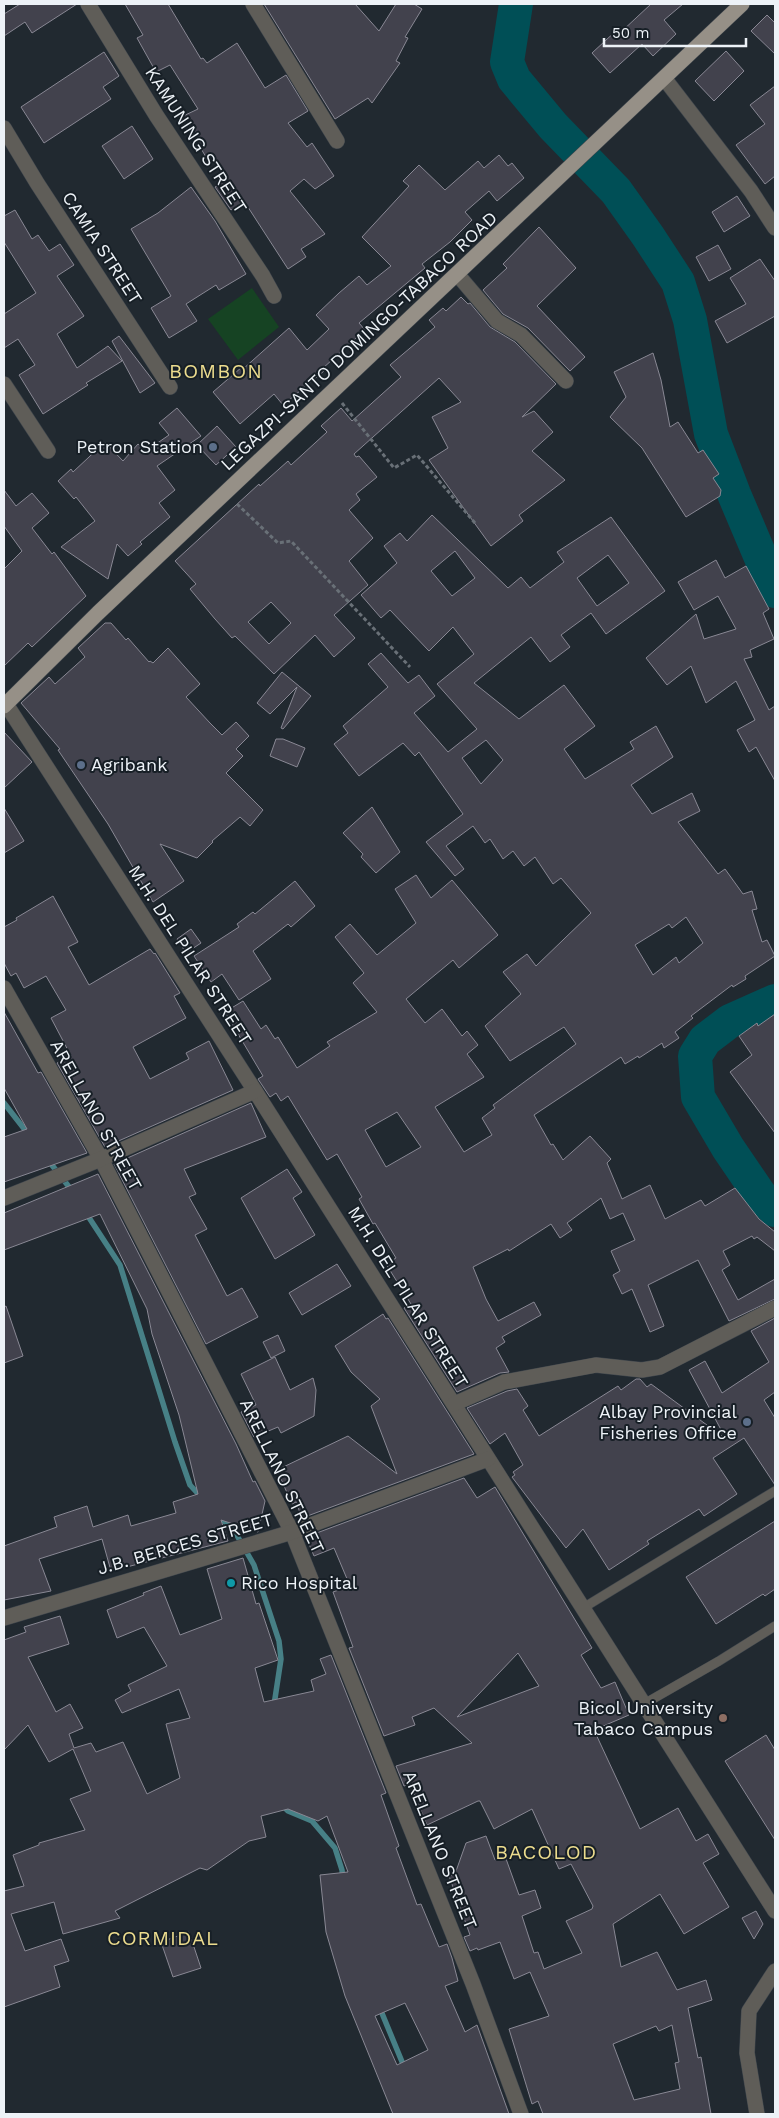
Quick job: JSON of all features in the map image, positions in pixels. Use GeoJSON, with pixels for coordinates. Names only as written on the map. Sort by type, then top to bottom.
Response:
{"type":"FeatureCollection","features":[{"type":"Feature","properties":{"kind":"main road","name":"LEGAZPI-SANTO DOMINGO-TABACO ROAD"},"geometry":{"type":"LineString","coordinates":[[5,705],[332,391],[742,4]]}},
{"type":"Feature","properties":{"kind":"street","name":"KAMUNING STREET"},"geometry":{"type":"LineString","coordinates":[[88,4],[156,115],[263,276],[274,296]]}},
{"type":"Feature","properties":{"kind":"street"},"geometry":{"type":"LineString","coordinates":[[253,4],[337,141]]}},
{"type":"Feature","properties":{"kind":"street"},"geometry":{"type":"LineString","coordinates":[[664,78],[751,191],[775,228]]}},
{"type":"Feature","properties":{"kind":"street","name":"CAMIA STREET"},"geometry":{"type":"LineString","coordinates":[[4,128],[37,183],[170,387]]}},
{"type":"Feature","properties":{"kind":"street"},"geometry":{"type":"LineString","coordinates":[[457,274],[497,321],[522,335],[566,381]]}},
{"type":"Feature","properties":{"kind":"street"},"geometry":{"type":"LineString","coordinates":[[4,384],[48,451]]}},
{"type":"Feature","properties":{"kind":"street","name":"M.H. DEL PILAR STREET"},"geometry":{"type":"LineString","coordinates":[[5,705],[255,1091],[775,1911]]}},
{"type":"Feature","properties":{"kind":"street","name":"ARELLANO STREET"},"geometry":{"type":"LineString","coordinates":[[4,988],[101,1159],[292,1532],[473,1984],[521,2114]]}},
{"type":"Feature","properties":{"kind":"street"},"geometry":{"type":"LineString","coordinates":[[4,1198],[101,1159],[255,1091]]}},
{"type":"Feature","properties":{"kind":"street"},"geometry":{"type":"LineString","coordinates":[[454,1404],[504,1382],[596,1365],[642,1370],[660,1367],[775,1308]]}},
{"type":"Feature","properties":{"kind":"street","name":"J.B. BERCES STREET"},"geometry":{"type":"LineString","coordinates":[[4,1618],[292,1532],[488,1459]]}},
{"type":"Feature","properties":{"kind":"street"},"geometry":{"type":"LineString","coordinates":[[758,2114],[746,2053],[749,2012],[775,1971]]}},
{"type":"Feature","properties":{"kind":"lane"},"geometry":{"type":"LineString","coordinates":[[583,1608],[775,1492]]}},
{"type":"Feature","properties":{"kind":"lane"},"geometry":{"type":"LineString","coordinates":[[644,1704],[775,1626]]}},
{"type":"Feature","properties":{"kind":"path"},"geometry":{"type":"LineString","coordinates":[[332,391],[394,468],[417,455],[475,523]]}},
{"type":"Feature","properties":{"kind":"path"},"geometry":{"type":"LineString","coordinates":[[226,493],[278,543],[291,541],[410,667]]}},
{"type":"Feature","properties":{"kind":"green space"},"geometry":{"type":"Polygon","coordinates":[[[252,288],[279,327],[238,360],[208,319],[252,288]]]}},
{"type":"Feature","properties":{"kind":"building"},"geometry":{"type":"Polygon","coordinates":[[[20,4],[77,4],[32,33],[25,22],[4,36],[4,14],[20,4]]]}},
{"type":"Feature","properties":{"kind":"building"},"geometry":{"type":"Polygon","coordinates":[[[125,4],[168,4],[201,59],[203,58],[207,63],[237,43],[265,88],[286,75],[308,111],[288,123],[307,147],[312,143],[334,176],[315,189],[304,179],[290,191],[325,234],[301,249],[306,257],[288,269],[244,201],[231,210],[215,187],[227,180],[212,153],[206,157],[191,132],[189,133],[179,118],[198,109],[170,65],[156,72],[137,38],[143,35],[125,4]]]}},
{"type":"Feature","properties":{"kind":"building"},"geometry":{"type":"Polygon","coordinates":[[[264,4],[355,4],[379,31],[396,4],[414,4],[422,9],[405,37],[408,38],[396,61],[400,63],[372,103],[368,98],[335,119],[264,4]]]}},
{"type":"Feature","properties":{"kind":"building"},"geometry":{"type":"Polygon","coordinates":[[[651,4],[683,4],[664,20],[676,34],[653,56],[642,44],[610,73],[592,53],[618,29],[621,32],[651,4]]]}},
{"type":"Feature","properties":{"kind":"building"},"geometry":{"type":"Polygon","coordinates":[[[767,15],[775,23],[775,54],[751,31],[767,15]]]}},
{"type":"Feature","properties":{"kind":"building"},"geometry":{"type":"Polygon","coordinates":[[[726,51],[744,71],[714,101],[695,81],[726,51]]]}},
{"type":"Feature","properties":{"kind":"building"},"geometry":{"type":"Polygon","coordinates":[[[104,52],[119,76],[103,87],[111,99],[44,143],[21,107],[104,52]]]}},
{"type":"Feature","properties":{"kind":"building"},"geometry":{"type":"Polygon","coordinates":[[[775,86],[775,176],[765,184],[736,145],[765,124],[750,105],[775,86]]]}},
{"type":"Feature","properties":{"kind":"building"},"geometry":{"type":"Polygon","coordinates":[[[132,126],[153,159],[124,179],[102,146],[132,126]]]}},
{"type":"Feature","properties":{"kind":"building"},"geometry":{"type":"Polygon","coordinates":[[[499,155],[508,166],[512,163],[524,178],[497,201],[489,191],[465,212],[472,220],[450,242],[422,264],[425,268],[359,323],[365,330],[322,369],[324,371],[283,405],[274,394],[240,424],[213,392],[242,367],[243,369],[289,328],[307,350],[329,329],[316,315],[359,276],[367,285],[391,266],[362,237],[409,186],[403,181],[419,165],[445,190],[478,161],[484,168],[499,155]]]}},
{"type":"Feature","properties":{"kind":"building"},"geometry":{"type":"Polygon","coordinates":[[[191,187],[215,221],[246,274],[219,290],[216,285],[186,304],[197,321],[169,338],[151,308],[171,296],[131,229],[158,213],[191,187]]]}},
{"type":"Feature","properties":{"kind":"building"},"geometry":{"type":"Polygon","coordinates":[[[737,196],[750,216],[724,232],[712,212],[737,196]]]}},
{"type":"Feature","properties":{"kind":"building"},"geometry":{"type":"Polygon","coordinates":[[[15,210],[32,239],[38,235],[49,251],[60,244],[74,265],[57,276],[84,316],[57,334],[77,368],[108,346],[122,361],[86,383],[88,385],[43,414],[19,375],[35,365],[18,339],[4,348],[4,314],[36,293],[4,242],[4,216],[15,210]]]}},
{"type":"Feature","properties":{"kind":"building"},"geometry":{"type":"Polygon","coordinates":[[[539,227],[576,268],[537,306],[585,357],[570,371],[528,328],[503,314],[483,290],[507,268],[503,264],[539,227]]]}},
{"type":"Feature","properties":{"kind":"building"},"geometry":{"type":"Polygon","coordinates":[[[718,245],[731,269],[709,281],[696,257],[718,245]]]}},
{"type":"Feature","properties":{"kind":"building"},"geometry":{"type":"Polygon","coordinates":[[[760,259],[775,281],[775,316],[727,343],[715,321],[746,304],[730,278],[760,259]]]}},
{"type":"Feature","properties":{"kind":"building"},"geometry":{"type":"Polygon","coordinates":[[[461,297],[468,304],[470,303],[490,327],[515,342],[556,384],[522,417],[534,411],[553,432],[532,451],[565,480],[519,515],[523,521],[491,546],[429,460],[448,448],[432,417],[461,402],[439,378],[354,454],[356,457],[359,456],[377,477],[356,494],[360,500],[349,510],[373,538],[349,561],[368,585],[334,615],[355,638],[334,657],[315,635],[274,674],[235,636],[232,638],[215,619],[190,589],[196,584],[175,561],[259,484],[260,486],[288,461],[291,465],[327,432],[321,426],[341,408],[352,421],[401,377],[390,365],[435,327],[429,320],[443,308],[446,311],[461,297]],[[271,602],[248,622],[269,644],[291,623],[271,602]]]}},
{"type":"Feature","properties":{"kind":"building"},"geometry":{"type":"Polygon","coordinates":[[[119,336],[155,383],[140,393],[112,341],[119,336]]]}},
{"type":"Feature","properties":{"kind":"building"},"geometry":{"type":"Polygon","coordinates":[[[653,353],[661,380],[670,427],[678,422],[698,453],[703,450],[719,474],[713,478],[721,490],[720,496],[686,517],[642,448],[610,417],[626,397],[614,372],[653,353]]]}},
{"type":"Feature","properties":{"kind":"building"},"geometry":{"type":"Polygon","coordinates":[[[177,408],[201,436],[157,466],[175,490],[159,503],[170,517],[140,542],[142,544],[128,556],[117,544],[108,579],[61,547],[95,521],[76,497],[74,499],[58,481],[71,469],[73,472],[105,442],[123,461],[138,444],[146,451],[169,435],[159,423],[177,408]]]}},
{"type":"Feature","properties":{"kind":"building"},"geometry":{"type":"Polygon","coordinates":[[[217,426],[236,447],[216,465],[197,445],[217,426]]]}},
{"type":"Feature","properties":{"kind":"building"},"geometry":{"type":"Polygon","coordinates":[[[4,490],[16,506],[32,493],[49,513],[32,528],[52,554],[54,552],[86,596],[32,647],[28,643],[4,666],[4,569],[22,551],[4,526],[4,490]]]}},
{"type":"Feature","properties":{"kind":"building"},"geometry":{"type":"Polygon","coordinates":[[[432,515],[508,588],[521,577],[530,588],[564,562],[557,552],[611,517],[665,591],[606,634],[591,613],[561,635],[570,647],[550,662],[531,637],[474,683],[519,719],[564,685],[595,726],[564,749],[585,779],[634,749],[630,742],[656,726],[673,757],[631,785],[652,814],[692,793],[700,811],[678,822],[718,874],[725,869],[743,894],[752,891],[757,909],[752,910],[762,942],[767,940],[775,956],[745,976],[746,979],[733,987],[732,985],[691,1016],[693,1018],[675,1032],[679,1038],[664,1048],[662,1043],[639,1058],[638,1056],[625,1064],[621,1057],[534,1115],[551,1145],[553,1144],[563,1160],[590,1136],[611,1159],[607,1163],[622,1199],[650,1185],[665,1219],[701,1200],[705,1206],[735,1188],[759,1219],[775,1232],[775,1251],[757,1237],[754,1239],[752,1236],[723,1251],[730,1265],[722,1270],[738,1300],[775,1279],[775,1299],[729,1321],[698,1260],[648,1285],[664,1326],[650,1332],[632,1289],[622,1294],[613,1275],[620,1271],[611,1251],[635,1240],[623,1213],[610,1219],[601,1198],[567,1223],[572,1230],[560,1238],[551,1224],[509,1251],[508,1249],[473,1267],[486,1299],[498,1321],[534,1302],[541,1315],[502,1337],[505,1342],[496,1348],[509,1372],[500,1373],[457,1392],[404,1308],[411,1304],[386,1264],[396,1258],[375,1223],[373,1224],[359,1199],[362,1197],[337,1154],[327,1160],[288,1096],[281,1101],[276,1093],[270,1097],[258,1079],[263,1076],[225,1012],[243,1001],[261,1029],[266,1025],[275,1039],[278,1037],[297,1068],[330,1046],[327,1042],[377,1012],[353,983],[364,973],[335,937],[350,924],[377,955],[416,923],[395,889],[416,875],[431,898],[452,880],[498,935],[459,968],[453,960],[406,999],[425,1023],[442,1009],[462,1036],[467,1031],[478,1045],[467,1054],[484,1077],[435,1107],[464,1152],[492,1135],[482,1118],[495,1108],[493,1105],[576,1044],[564,1027],[510,1061],[485,1026],[521,994],[503,972],[527,954],[536,966],[591,913],[561,878],[553,884],[535,857],[524,866],[513,851],[503,859],[490,839],[485,843],[473,826],[446,846],[464,869],[455,876],[426,842],[463,814],[419,752],[415,756],[403,743],[359,776],[334,744],[348,733],[343,726],[388,687],[368,664],[381,653],[408,683],[419,675],[435,696],[414,713],[448,752],[477,729],[437,684],[474,654],[453,627],[429,651],[390,610],[381,618],[361,595],[397,563],[384,546],[400,533],[407,541],[432,515]],[[455,551],[431,571],[452,596],[475,578],[455,551]],[[608,555],[577,578],[597,606],[629,583],[608,555]],[[486,740],[462,758],[481,784],[503,760],[486,740]],[[686,917],[672,928],[669,924],[635,945],[653,975],[676,957],[679,963],[703,943],[686,917]],[[397,1112],[365,1130],[386,1167],[421,1147],[397,1112]]]}},
{"type":"Feature","properties":{"kind":"building"},"geometry":{"type":"Polygon","coordinates":[[[716,560],[725,578],[746,566],[769,609],[763,613],[774,639],[750,650],[752,657],[744,659],[769,710],[775,706],[775,781],[756,747],[749,752],[737,730],[755,720],[736,681],[706,703],[691,666],[667,685],[646,658],[696,614],[704,639],[736,629],[718,596],[694,610],[678,582],[716,560]]]}},
{"type":"Feature","properties":{"kind":"building"},"geometry":{"type":"Polygon","coordinates":[[[105,623],[111,623],[126,640],[128,638],[149,662],[153,663],[168,648],[200,684],[186,697],[222,735],[236,722],[249,736],[236,749],[243,756],[226,773],[263,810],[250,826],[240,817],[212,841],[197,858],[160,844],[184,881],[153,902],[108,824],[58,750],[60,749],[21,703],[49,677],[55,684],[85,657],[78,648],[105,623]]]}},
{"type":"Feature","properties":{"kind":"building"},"geometry":{"type":"Polygon","coordinates":[[[282,672],[311,696],[283,729],[281,728],[297,687],[270,714],[257,703],[282,672]]]}},
{"type":"Feature","properties":{"kind":"building"},"geometry":{"type":"Polygon","coordinates":[[[4,732],[32,762],[4,788],[4,732]]]}},
{"type":"Feature","properties":{"kind":"building"},"geometry":{"type":"Polygon","coordinates":[[[276,739],[283,739],[305,748],[297,767],[270,756],[276,739]]]}},
{"type":"Feature","properties":{"kind":"building"},"geometry":{"type":"Polygon","coordinates":[[[372,807],[400,852],[376,873],[361,857],[363,854],[343,833],[372,807]]]}},
{"type":"Feature","properties":{"kind":"building"},"geometry":{"type":"Polygon","coordinates":[[[4,808],[24,841],[4,853],[4,808]]]}},
{"type":"Feature","properties":{"kind":"building"},"geometry":{"type":"Polygon","coordinates":[[[295,881],[315,906],[291,927],[288,924],[253,951],[271,979],[239,1000],[222,974],[211,982],[194,956],[239,927],[237,924],[253,912],[255,914],[295,881]]]}},
{"type":"Feature","properties":{"kind":"building"},"geometry":{"type":"Polygon","coordinates":[[[53,896],[78,942],[68,947],[89,985],[150,949],[155,953],[180,993],[174,996],[186,1018],[133,1047],[150,1079],[189,1059],[186,1053],[209,1041],[233,1090],[105,1147],[57,1063],[71,1056],[51,1018],[66,1010],[46,976],[24,988],[16,973],[11,976],[4,963],[4,927],[53,896]]]}},
{"type":"Feature","properties":{"kind":"building"},"geometry":{"type":"Polygon","coordinates":[[[191,929],[201,943],[186,953],[177,939],[191,929]]]}},
{"type":"Feature","properties":{"kind":"building"},"geometry":{"type":"Polygon","coordinates":[[[4,1012],[38,1073],[41,1072],[87,1153],[4,1182],[4,1137],[27,1129],[4,1088],[4,1012]]]}},
{"type":"Feature","properties":{"kind":"building"},"geometry":{"type":"Polygon","coordinates":[[[775,1014],[775,1133],[730,1072],[752,1055],[739,1036],[757,1023],[758,1026],[775,1014]]]}},
{"type":"Feature","properties":{"kind":"building"},"geometry":{"type":"Polygon","coordinates":[[[251,1103],[266,1137],[184,1169],[196,1194],[189,1197],[207,1229],[195,1235],[227,1296],[242,1288],[258,1317],[206,1344],[114,1164],[251,1103]]]}},
{"type":"Feature","properties":{"kind":"building"},"geometry":{"type":"Polygon","coordinates":[[[287,1169],[302,1192],[293,1198],[315,1235],[275,1259],[241,1198],[287,1169]]]}},
{"type":"Feature","properties":{"kind":"building"},"geometry":{"type":"Polygon","coordinates":[[[98,1174],[236,1444],[253,1482],[255,1481],[265,1501],[258,1532],[221,1520],[228,1541],[111,1571],[102,1539],[39,1559],[51,1591],[4,1600],[4,1546],[57,1527],[54,1517],[87,1506],[93,1527],[128,1515],[131,1526],[176,1513],[173,1502],[198,1494],[179,1415],[152,1334],[147,1309],[100,1214],[4,1250],[4,1213],[98,1174]]]}},
{"type":"Feature","properties":{"kind":"building"},"geometry":{"type":"Polygon","coordinates":[[[337,1264],[351,1286],[302,1315],[289,1293],[337,1264]]]}},
{"type":"Feature","properties":{"kind":"building"},"geometry":{"type":"Polygon","coordinates":[[[6,1306],[23,1356],[4,1363],[4,1307],[6,1306]]]}},
{"type":"Feature","properties":{"kind":"building"},"geometry":{"type":"Polygon","coordinates":[[[383,1314],[386,1319],[388,1318],[474,1454],[302,1518],[296,1502],[292,1504],[277,1470],[348,1436],[397,1474],[371,1406],[380,1399],[351,1372],[335,1346],[383,1314]]]}},
{"type":"Feature","properties":{"kind":"building"},"geometry":{"type":"Polygon","coordinates":[[[775,1318],[775,1392],[764,1400],[775,1418],[775,1485],[744,1438],[713,1458],[737,1494],[704,1516],[699,1509],[647,1541],[649,1544],[609,1570],[583,1529],[566,1548],[512,1477],[515,1475],[513,1472],[523,1465],[505,1433],[490,1444],[467,1408],[507,1391],[517,1389],[528,1406],[523,1410],[539,1436],[618,1386],[621,1390],[636,1379],[640,1379],[647,1387],[651,1384],[726,1439],[689,1370],[705,1361],[722,1393],[769,1362],[751,1331],[775,1318]]]}},
{"type":"Feature","properties":{"kind":"building"},"geometry":{"type":"Polygon","coordinates":[[[278,1335],[285,1351],[271,1358],[263,1342],[278,1335]]]}},
{"type":"Feature","properties":{"kind":"building"},"geometry":{"type":"Polygon","coordinates":[[[275,1357],[290,1390],[313,1378],[316,1390],[314,1416],[281,1433],[278,1427],[254,1437],[241,1412],[256,1405],[241,1374],[275,1357]]]}},
{"type":"Feature","properties":{"kind":"building"},"geometry":{"type":"Polygon","coordinates":[[[464,1478],[477,1498],[495,1487],[592,1648],[581,1655],[601,1688],[615,1682],[629,1715],[594,1730],[640,1829],[678,1808],[696,1841],[708,1834],[719,1854],[703,1863],[729,1907],[684,1934],[660,1894],[613,1924],[621,1967],[657,1952],[677,1990],[706,1980],[712,2000],[688,2008],[698,2058],[701,2057],[711,2114],[543,2114],[538,2101],[532,2104],[509,2029],[549,2016],[530,1972],[514,1979],[500,1942],[470,1951],[464,1937],[470,1935],[449,1876],[455,1874],[466,1843],[486,1836],[495,1860],[505,1856],[519,1895],[535,1890],[541,1908],[522,1916],[534,1953],[538,1952],[544,1969],[582,1953],[566,1921],[592,1909],[593,1906],[571,1864],[559,1869],[532,1809],[494,1829],[480,1801],[478,1801],[427,1825],[410,1784],[404,1786],[396,1766],[472,1743],[434,1708],[412,1717],[415,1725],[384,1736],[349,1648],[353,1647],[333,1592],[350,1586],[334,1548],[314,1556],[306,1537],[464,1478]],[[518,1653],[457,1717],[539,1686],[518,1653]],[[672,2025],[659,2031],[656,2026],[613,2044],[634,2100],[680,2089],[675,2063],[679,2062],[672,2025]]]}},
{"type":"Feature","properties":{"kind":"building"},"geometry":{"type":"Polygon","coordinates":[[[775,1521],[775,1589],[765,1596],[763,1594],[716,1624],[686,1577],[775,1521]]]}},
{"type":"Feature","properties":{"kind":"building"},"geometry":{"type":"Polygon","coordinates":[[[243,1558],[256,1604],[259,1603],[278,1660],[255,1668],[264,1702],[314,1691],[311,1680],[326,1674],[320,1659],[331,1655],[386,1793],[381,1795],[399,1846],[396,1848],[417,1905],[421,1904],[439,1947],[447,1944],[452,1958],[458,1981],[445,1986],[465,2032],[477,2025],[509,2114],[393,2114],[345,1996],[326,1932],[320,1875],[348,1872],[327,1816],[318,1821],[288,1809],[261,1816],[266,1837],[249,1841],[207,1870],[200,1868],[115,1911],[120,1918],[63,1934],[54,1902],[11,1914],[25,1951],[61,1939],[69,1961],[54,1966],[60,1987],[4,2007],[4,1891],[24,1886],[13,1855],[39,1845],[39,1843],[85,1830],[70,1799],[91,1791],[73,1749],[49,1762],[28,1725],[4,1750],[4,1640],[26,1632],[24,1627],[60,1616],[69,1644],[28,1657],[56,1712],[70,1704],[83,1728],[69,1734],[74,1748],[91,1743],[96,1752],[123,1742],[147,1794],[180,1778],[166,1724],[190,1718],[179,1689],[122,1713],[115,1700],[131,1691],[128,1685],[167,1666],[144,1627],[117,1638],[107,1610],[161,1586],[180,1635],[222,1619],[207,1569],[243,1558]],[[405,2003],[375,2016],[397,2065],[428,2050],[405,2003]]]}},
{"type":"Feature","properties":{"kind":"building"},"geometry":{"type":"Polygon","coordinates":[[[766,1735],[775,1750],[775,1840],[725,1761],[766,1735]]]}},
{"type":"Feature","properties":{"kind":"building"},"geometry":{"type":"Polygon","coordinates":[[[756,1911],[763,1924],[754,1939],[742,1918],[756,1911]]]}},
{"type":"Feature","properties":{"kind":"building"},"geometry":{"type":"Polygon","coordinates":[[[189,1932],[201,1968],[173,1977],[161,1942],[189,1932]]]}},
{"type":"Feature","properties":{"kind":"waterway"},"geometry":{"type":"LineString","coordinates":[[516,4],[507,62],[514,79],[553,126],[616,191],[678,282],[690,320],[711,434],[775,591]]}},
{"type":"Feature","properties":{"kind":"waterway"},"geometry":{"type":"LineString","coordinates":[[775,1001],[730,1021],[705,1040],[695,1056],[698,1097],[728,1148],[760,1195],[775,1210]]}},
{"type":"Feature","properties":{"kind":"waterway"},"geometry":{"type":"LineString","coordinates":[[4,1103],[29,1135]]}},
{"type":"Feature","properties":{"kind":"waterway"},"geometry":{"type":"LineString","coordinates":[[48,1160],[73,1192]]}},
{"type":"Feature","properties":{"kind":"waterway"},"geometry":{"type":"LineString","coordinates":[[86,1213],[120,1265],[190,1485],[202,1498]]}},
{"type":"Feature","properties":{"kind":"waterway"},"geometry":{"type":"LineString","coordinates":[[219,1516],[235,1532],[254,1565],[279,1641],[281,1659],[274,1705]]}},
{"type":"Feature","properties":{"kind":"waterway"},"geometry":{"type":"LineString","coordinates":[[282,1805],[288,1811],[312,1821],[335,1848],[343,1880]]}},
{"type":"Feature","properties":{"kind":"waterway"},"geometry":{"type":"LineString","coordinates":[[379,2006],[405,2069]]}},
{"type":"Feature","properties":{"kind":"place","name":"Petron Station"},"geometry":{"type":"Point","coordinates":[213,447]}},
{"type":"Feature","properties":{"kind":"place","name":"Agribank"},"geometry":{"type":"Point","coordinates":[81,765]}},
{"type":"Feature","properties":{"kind":"place","name":"Albay Provincial Fisheries Office"},"geometry":{"type":"Point","coordinates":[747,1422]}},
{"type":"Feature","properties":{"kind":"place","name":"Rico Hospital"},"geometry":{"type":"Point","coordinates":[231,1583]}},
{"type":"Feature","properties":{"kind":"place","name":"Bicol University Tabaco Campus"},"geometry":{"type":"Point","coordinates":[723,1718]}},
{"type":"Feature","properties":{"kind":"district","name":"BOMBON"},"geometry":{"type":"Point","coordinates":[216,371]}},
{"type":"Feature","properties":{"kind":"district","name":"BACOLOD"},"geometry":{"type":"Point","coordinates":[546,1852]}},
{"type":"Feature","properties":{"kind":"district","name":"CORMIDAL"},"geometry":{"type":"Point","coordinates":[163,1938]}}]}
